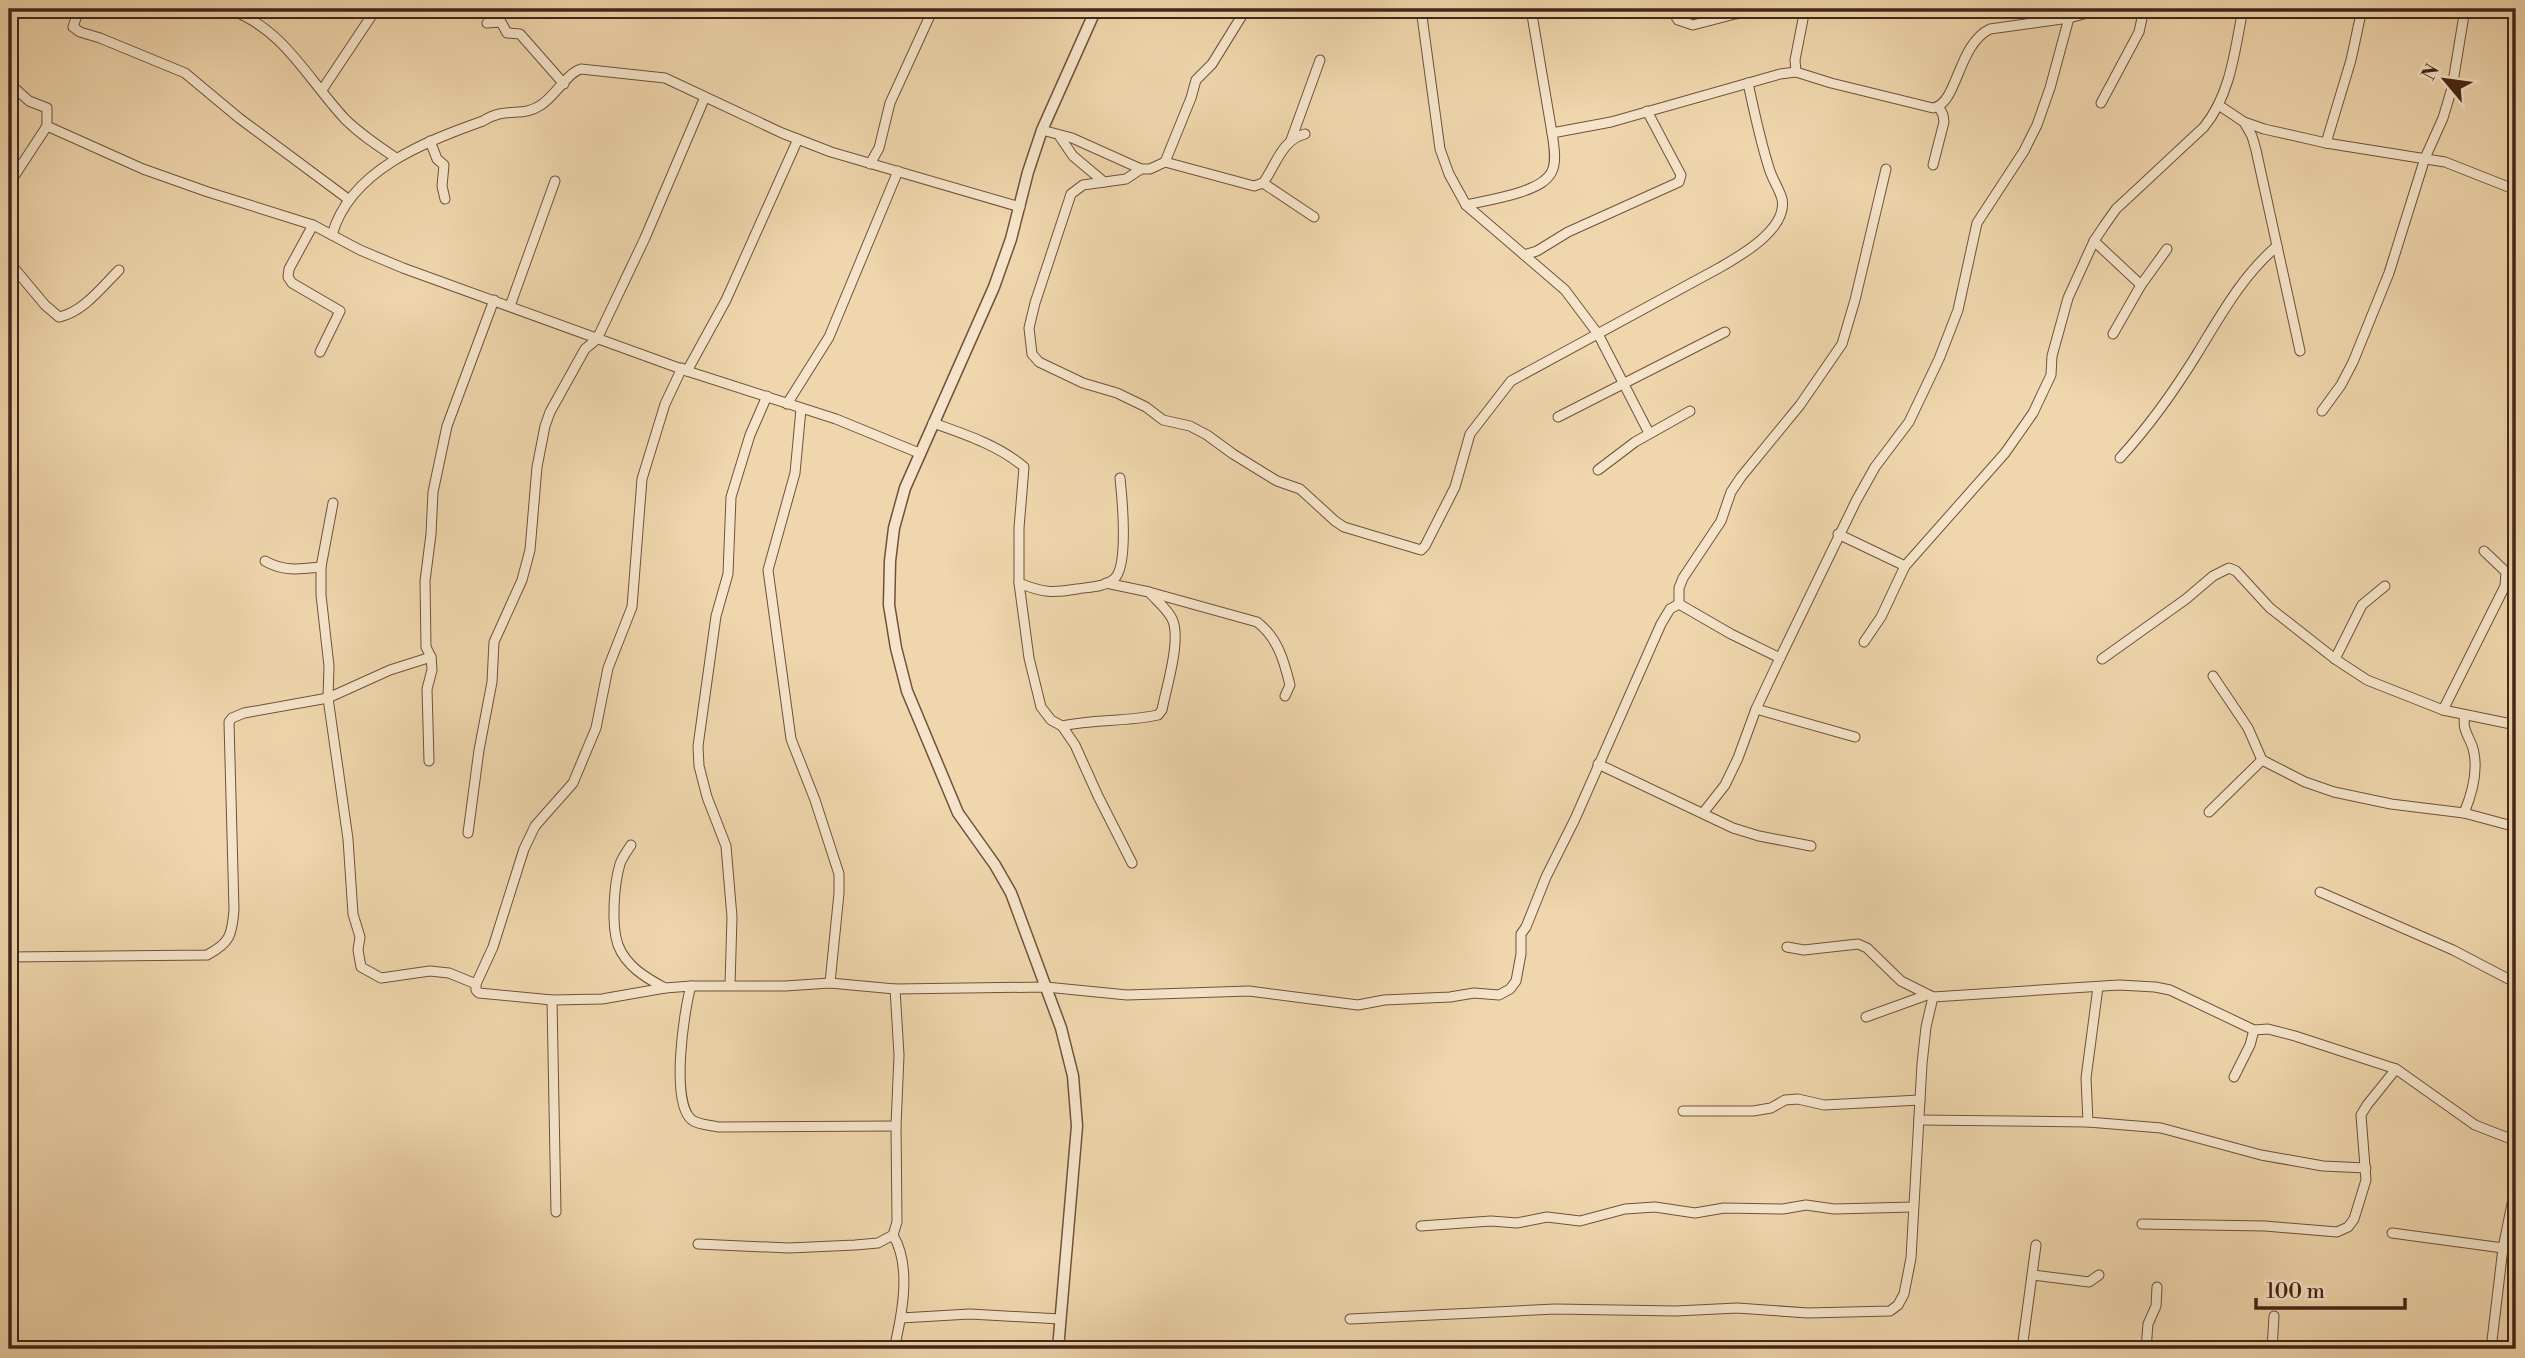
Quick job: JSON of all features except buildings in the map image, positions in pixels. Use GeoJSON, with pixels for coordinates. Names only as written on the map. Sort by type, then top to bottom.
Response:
{"type":"FeatureCollection","features":[{"type":"Feature","properties":{"kind":"street"},"geometry":{"type":"LineString","coordinates":[[79,9],[74,27],[80,32],[186,73],[239,118],[348,199]]}},
{"type":"Feature","properties":{"kind":"street"},"geometry":{"type":"LineString","coordinates":[[229,9],[258,22],[302,65],[346,120],[396,158]]}},
{"type":"Feature","properties":{"kind":"street"},"geometry":{"type":"LineString","coordinates":[[322,90],[376,9]]}},
{"type":"Feature","properties":{"kind":"street"},"geometry":{"type":"LineString","coordinates":[[870,164],[879,148],[890,103],[933,9]]}},
{"type":"Feature","properties":{"kind":"street"},"geometry":{"type":"LineString","coordinates":[[1059,1349],[1077,1126],[1076,1099],[1061,1028],[1011,893],[995,865],[958,813],[938,771],[907,691],[889,605],[890,561],[894,528],[905,488],[994,287],[1042,130],[1096,9]]}},
{"type":"Feature","properties":{"kind":"street"},"geometry":{"type":"LineString","coordinates":[[1165,162],[1196,80],[1212,64],[1246,9]]}},
{"type":"Feature","properties":{"kind":"street"},"geometry":{"type":"LineString","coordinates":[[1421,9],[1440,149],[1449,174],[1466,205],[1559,283],[1598,334],[1649,433]]}},
{"type":"Feature","properties":{"kind":"street"},"geometry":{"type":"LineString","coordinates":[[1466,205],[1506,197],[1541,185],[1553,169],[1555,149],[1531,9]]}},
{"type":"Feature","properties":{"kind":"street"},"geometry":{"type":"LineString","coordinates":[[1671,9],[1678,20],[1693,25],[1746,12],[1805,10],[1795,60],[1797,72]]}},
{"type":"Feature","properties":{"kind":"street"},"geometry":{"type":"LineString","coordinates":[[1552,133],[1611,122],[1797,72],[1831,83],[1938,107],[1945,102],[1964,57],[1980,34],[1990,29],[2069,18],[2102,9]]}},
{"type":"Feature","properties":{"kind":"street"},"geometry":{"type":"LineString","coordinates":[[2101,103],[2139,32],[2144,9]]}},
{"type":"Feature","properties":{"kind":"street"},"geometry":{"type":"LineString","coordinates":[[1864,642],[1881,617],[1905,566],[2005,453],[2033,413],[2051,375],[2052,356],[2068,298],[2094,241],[2116,209],[2204,127],[2220,106],[2233,62],[2243,9]]}},
{"type":"Feature","properties":{"kind":"street"},"geometry":{"type":"LineString","coordinates":[[2326,143],[2351,60],[2362,9]]}},
{"type":"Feature","properties":{"kind":"street"},"geometry":{"type":"LineString","coordinates":[[2322,411],[2341,386],[2353,362],[2389,273],[2452,88],[2465,9]]}},
{"type":"Feature","properties":{"kind":"street"},"geometry":{"type":"LineString","coordinates":[[1703,813],[1725,785],[1756,709],[1838,534],[1875,467],[1909,422],[1939,359],[1958,310],[1977,223],[2024,151],[2036,125],[2050,88],[2069,18]]}},
{"type":"Feature","properties":{"kind":"street"},"geometry":{"type":"LineString","coordinates":[[487,23],[501,22],[507,33],[520,34],[564,84]]}},
{"type":"Feature","properties":{"kind":"street"},"geometry":{"type":"LineString","coordinates":[[1290,142],[1320,60]]}},
{"type":"Feature","properties":{"kind":"street"},"geometry":{"type":"LineString","coordinates":[[331,235],[348,199],[396,158],[494,114],[529,112],[540,106],[564,84],[569,75],[581,69],[665,78],[798,139],[870,164],[1020,207]]}},
{"type":"Feature","properties":{"kind":"street"},"geometry":{"type":"LineString","coordinates":[[9,83],[29,101],[47,108],[47,126],[9,184]]}},
{"type":"Feature","properties":{"kind":"street"},"geometry":{"type":"LineString","coordinates":[[1304,134],[1295,136],[1282,150],[1263,183],[1254,186],[1165,162],[1141,170],[1126,179],[1083,185],[1071,194],[1029,328],[1032,354],[1039,362],[1083,383],[1117,393],[1146,407],[1163,420],[1190,426],[1207,435],[1277,481],[1300,489],[1344,527],[1421,550],[1455,487],[1470,434],[1511,381],[1708,275],[1752,248],[1778,220],[1782,200],[1770,173],[1748,83]]}},
{"type":"Feature","properties":{"kind":"street"},"geometry":{"type":"LineString","coordinates":[[468,833],[479,750],[492,682],[494,642],[522,580],[530,550],[537,467],[545,426],[585,349],[597,339],[645,237],[705,96]]}},
{"type":"Feature","properties":{"kind":"street"},"geometry":{"type":"LineString","coordinates":[[2220,106],[2244,122],[2264,129],[2326,143],[2445,162],[2516,190]]}},
{"type":"Feature","properties":{"kind":"street"},"geometry":{"type":"LineString","coordinates":[[1933,165],[1944,122],[1938,107]]}},
{"type":"Feature","properties":{"kind":"street"},"geometry":{"type":"LineString","coordinates":[[1524,255],[1679,182],[1681,175],[1647,111]]}},
{"type":"Feature","properties":{"kind":"street"},"geometry":{"type":"LineString","coordinates":[[2244,122],[2256,149],[2300,351]]}},
{"type":"Feature","properties":{"kind":"street"},"geometry":{"type":"LineString","coordinates":[[47,126],[143,170],[313,225],[360,250],[403,268],[685,370],[836,419],[919,453]]}},
{"type":"Feature","properties":{"kind":"street"},"geometry":{"type":"LineString","coordinates":[[1042,130],[1072,138],[1141,170]]}},
{"type":"Feature","properties":{"kind":"street"},"geometry":{"type":"LineString","coordinates":[[1060,136],[1073,156],[1104,182]]}},
{"type":"Feature","properties":{"kind":"street"},"geometry":{"type":"LineString","coordinates":[[798,139],[726,300],[665,404],[642,479],[632,607],[608,668],[596,728],[572,783],[535,826],[530,838],[493,947],[476,984],[476,990],[485,995],[552,1000],[622,997],[665,988],[691,986],[830,983],[895,989],[1046,987],[1127,995],[1249,991],[1358,1005],[1384,1000],[1450,997],[1474,993],[1499,995],[1510,989],[1516,981],[1521,954],[1521,934],[1661,624],[1670,609],[1679,604]]}},
{"type":"Feature","properties":{"kind":"street"},"geometry":{"type":"LineString","coordinates":[[430,141],[437,159],[444,165],[442,186],[445,200]]}},
{"type":"Feature","properties":{"kind":"street"},"geometry":{"type":"LineString","coordinates":[[1679,604],[1679,588],[1683,578],[1721,521],[1731,492],[1807,396],[1842,344],[1856,300],[1886,169]]}},
{"type":"Feature","properties":{"kind":"street"},"geometry":{"type":"LineString","coordinates":[[787,404],[829,337],[898,171]]}},
{"type":"Feature","properties":{"kind":"street"},"geometry":{"type":"LineString","coordinates":[[510,306],[555,181]]}},
{"type":"Feature","properties":{"kind":"street"},"geometry":{"type":"LineString","coordinates":[[1263,183],[1314,217]]}},
{"type":"Feature","properties":{"kind":"street"},"geometry":{"type":"LineString","coordinates":[[313,225],[289,269],[288,277],[292,283],[340,312],[320,352]]}},
{"type":"Feature","properties":{"kind":"street"},"geometry":{"type":"LineString","coordinates":[[2094,241],[2141,285]]}},
{"type":"Feature","properties":{"kind":"street"},"geometry":{"type":"LineString","coordinates":[[2120,458],[2155,420],[2237,288],[2257,262],[2277,246]]}},
{"type":"Feature","properties":{"kind":"street"},"geometry":{"type":"LineString","coordinates":[[2113,334],[2141,285],[2167,249]]}},
{"type":"Feature","properties":{"kind":"street"},"geometry":{"type":"LineString","coordinates":[[9,262],[45,305],[59,317],[68,316],[119,270]]}},
{"type":"Feature","properties":{"kind":"street"},"geometry":{"type":"LineString","coordinates":[[429,761],[427,690],[432,670],[431,657],[426,647],[425,581],[433,492],[440,453],[459,390],[494,300]]}},
{"type":"Feature","properties":{"kind":"street"},"geometry":{"type":"LineString","coordinates":[[1558,417],[1725,332]]}},
{"type":"Feature","properties":{"kind":"street"},"geometry":{"type":"LineString","coordinates":[[730,985],[732,916],[726,846],[707,797],[699,766],[698,746],[716,616],[729,574],[731,498],[750,435],[767,396]]}},
{"type":"Feature","properties":{"kind":"street"},"geometry":{"type":"LineString","coordinates":[[801,409],[795,473],[768,570],[791,739],[815,800],[839,874],[830,983]]}},
{"type":"Feature","properties":{"kind":"street"},"geometry":{"type":"LineString","coordinates":[[1598,470],[1649,433],[1690,411]]}},
{"type":"Feature","properties":{"kind":"street"},"geometry":{"type":"LineString","coordinates":[[933,423],[978,440],[1024,467],[1019,528],[1019,583],[1029,658],[1041,707],[1051,720],[1062,726],[1076,745],[1132,863]]}},
{"type":"Feature","properties":{"kind":"street"},"geometry":{"type":"LineString","coordinates":[[1019,583],[1044,592],[1106,583],[1116,578],[1120,569],[1123,505],[1120,478]]}},
{"type":"Feature","properties":{"kind":"street"},"geometry":{"type":"LineString","coordinates":[[333,503],[321,567],[321,594],[329,666],[328,698],[348,839],[353,914],[360,937],[358,950],[361,967],[381,978],[430,971],[449,973],[476,984]]}},
{"type":"Feature","properties":{"kind":"street"},"geometry":{"type":"LineString","coordinates":[[1838,534],[1905,566]]}},
{"type":"Feature","properties":{"kind":"street"},"geometry":{"type":"LineString","coordinates":[[2443,710],[2505,586],[2506,572],[2484,551]]}},
{"type":"Feature","properties":{"kind":"street"},"geometry":{"type":"LineString","coordinates":[[265,561],[281,568],[298,570],[321,567]]}},
{"type":"Feature","properties":{"kind":"street"},"geometry":{"type":"LineString","coordinates":[[2102,659],[2213,576],[2229,568],[2236,571],[2270,608],[2335,659],[2367,680],[2443,710],[2516,725]]}},
{"type":"Feature","properties":{"kind":"street"},"geometry":{"type":"LineString","coordinates":[[1106,583],[1257,622],[1266,629],[1279,650],[1290,685],[1284,696]]}},
{"type":"Feature","properties":{"kind":"street"},"geometry":{"type":"LineString","coordinates":[[2335,659],[2362,605],[2385,586]]}},
{"type":"Feature","properties":{"kind":"street"},"geometry":{"type":"LineString","coordinates":[[1062,726],[1108,719],[1142,719],[1158,715],[1162,709],[1175,627],[1171,618],[1149,592]]}},
{"type":"Feature","properties":{"kind":"street"},"geometry":{"type":"LineString","coordinates":[[1679,604],[1780,658]]}},
{"type":"Feature","properties":{"kind":"street"},"geometry":{"type":"LineString","coordinates":[[9,957],[207,955],[223,947],[232,930],[234,910],[229,722],[244,713],[328,698],[390,670],[431,657]]}},
{"type":"Feature","properties":{"kind":"street"},"geometry":{"type":"LineString","coordinates":[[2213,676],[2248,728],[2262,760],[2305,782],[2334,792],[2391,804],[2464,813],[2516,827]]}},
{"type":"Feature","properties":{"kind":"street"},"geometry":{"type":"LineString","coordinates":[[1756,709],[1855,737]]}},
{"type":"Feature","properties":{"kind":"street"},"geometry":{"type":"LineString","coordinates":[[2464,813],[2474,782],[2475,767],[2471,741],[2464,729],[2465,716]]}},
{"type":"Feature","properties":{"kind":"street"},"geometry":{"type":"LineString","coordinates":[[2209,813],[2262,760]]}},
{"type":"Feature","properties":{"kind":"street"},"geometry":{"type":"LineString","coordinates":[[1598,764],[1746,832],[1811,846]]}},
{"type":"Feature","properties":{"kind":"street"},"geometry":{"type":"LineString","coordinates":[[631,845],[620,863],[614,924],[618,946],[644,977],[665,988]]}},
{"type":"Feature","properties":{"kind":"street"},"geometry":{"type":"LineString","coordinates":[[2320,892],[2453,950],[2516,983]]}},
{"type":"Feature","properties":{"kind":"street"},"geometry":{"type":"LineString","coordinates":[[1787,947],[1804,950],[1858,944],[1867,948],[1901,981],[1930,996]]}},
{"type":"Feature","properties":{"kind":"street"},"geometry":{"type":"LineString","coordinates":[[691,986],[683,1014],[681,1058],[682,1099],[686,1113],[692,1120],[718,1126],[896,1126]]}},
{"type":"Feature","properties":{"kind":"street"},"geometry":{"type":"LineString","coordinates":[[2088,1122],[2086,1077],[2098,987]]}},
{"type":"Feature","properties":{"kind":"street"},"geometry":{"type":"LineString","coordinates":[[1866,1017],[1930,996],[2098,987],[2155,987],[2170,990],[2254,1030],[2294,1036],[2396,1069],[2476,1125],[2516,1141]]}},
{"type":"Feature","properties":{"kind":"street"},"geometry":{"type":"LineString","coordinates":[[698,1244],[789,1248],[855,1245],[878,1243],[892,1235],[897,1222],[896,1126],[899,1055],[895,989]]}},
{"type":"Feature","properties":{"kind":"street"},"geometry":{"type":"LineString","coordinates":[[1350,1319],[1555,1309],[1676,1311],[1737,1308],[1808,1313],[1890,1311],[1898,1305],[1903,1294],[1911,1258],[1920,1100],[1930,996]]}},
{"type":"Feature","properties":{"kind":"street"},"geometry":{"type":"LineString","coordinates":[[552,1000],[556,1212]]}},
{"type":"Feature","properties":{"kind":"street"},"geometry":{"type":"LineString","coordinates":[[2234,1077],[2250,1045],[2254,1030]]}},
{"type":"Feature","properties":{"kind":"street"},"geometry":{"type":"LineString","coordinates":[[2142,1224],[2265,1226],[2337,1232],[2348,1227],[2354,1219],[2362,1194],[2366,1168],[2361,1115],[2396,1069]]}},
{"type":"Feature","properties":{"kind":"street"},"geometry":{"type":"LineString","coordinates":[[1683,1111],[1753,1111],[1798,1099],[1824,1105],[1920,1100]]}},
{"type":"Feature","properties":{"kind":"street"},"geometry":{"type":"LineString","coordinates":[[1919,1120],[2088,1122],[2161,1128],[2261,1155],[2323,1167],[2366,1168]]}},
{"type":"Feature","properties":{"kind":"street"},"geometry":{"type":"LineString","coordinates":[[2491,1349],[2504,1248],[2516,1184]]}},
{"type":"Feature","properties":{"kind":"street"},"geometry":{"type":"LineString","coordinates":[[1421,1226],[1517,1223],[1547,1217],[1580,1220],[1625,1209],[1655,1207],[1695,1213],[1724,1208],[1783,1209],[1806,1205],[1834,1209],[1913,1207]]}},
{"type":"Feature","properties":{"kind":"street"},"geometry":{"type":"LineString","coordinates":[[2392,1233],[2504,1248]]}},
{"type":"Feature","properties":{"kind":"street"},"geometry":{"type":"LineString","coordinates":[[892,1235],[899,1248],[903,1281],[901,1318],[894,1349]]}},
{"type":"Feature","properties":{"kind":"street"},"geometry":{"type":"LineString","coordinates":[[2022,1349],[2036,1245]]}},
{"type":"Feature","properties":{"kind":"street"},"geometry":{"type":"LineString","coordinates":[[2033,1275],[2089,1282],[2099,1275]]}},
{"type":"Feature","properties":{"kind":"street"},"geometry":{"type":"LineString","coordinates":[[2146,1349],[2148,1324],[2156,1306],[2157,1287]]}},
{"type":"Feature","properties":{"kind":"street"},"geometry":{"type":"LineString","coordinates":[[901,1318],[970,1314],[1060,1319]]}},
{"type":"Feature","properties":{"kind":"street"},"geometry":{"type":"LineString","coordinates":[[2272,1349],[2274,1316]]}}]}
